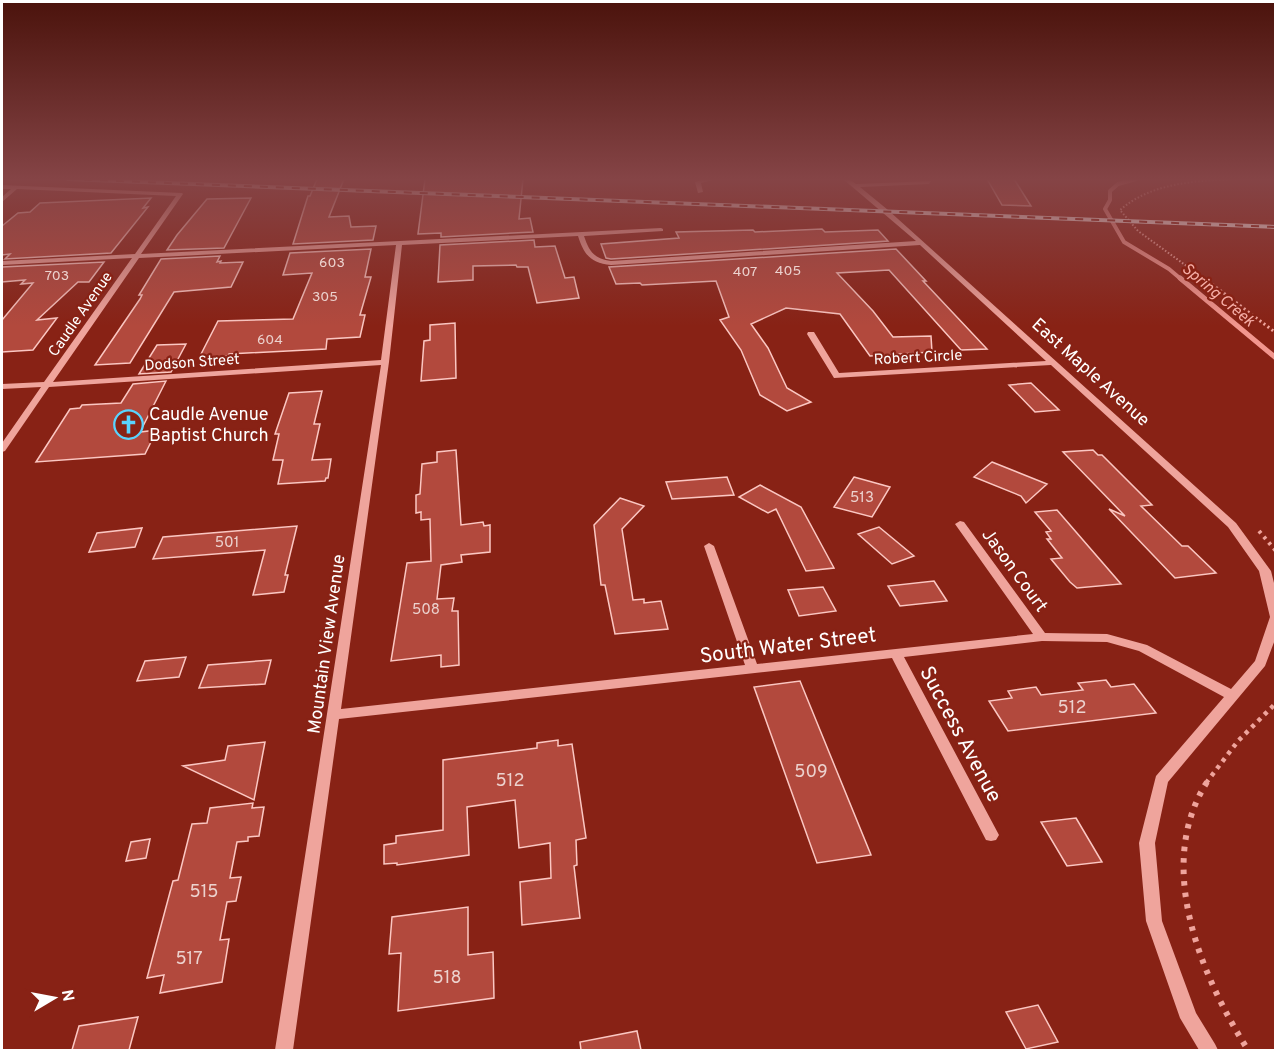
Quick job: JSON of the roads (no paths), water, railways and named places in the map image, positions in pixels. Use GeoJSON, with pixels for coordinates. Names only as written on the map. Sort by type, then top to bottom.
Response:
{"type":"FeatureCollection","features":[{"type":"Feature","properties":{"kind":"street","name":"Caudle Avenue"},"geometry":{"type":"LineString","coordinates":[[2,449],[157,228]]}},
{"type":"Feature","properties":{"kind":"street","name":"East Maple Avenue"},"geometry":{"type":"LineString","coordinates":[[904,228],[1232,525],[1264,571],[1275,617],[1261,663],[1161,780],[1147,843],[1154,921],[1189,1018],[1209,1050]]}},
{"type":"Feature","properties":{"kind":"street"},"geometry":{"type":"LineString","coordinates":[[2,263],[661,230]]}},
{"type":"Feature","properties":{"kind":"street"},"geometry":{"type":"LineString","coordinates":[[580,234],[587,255],[596,261],[611,263],[921,243]]}},
{"type":"Feature","properties":{"kind":"street","name":"Mountain View Avenue"},"geometry":{"type":"LineString","coordinates":[[284,1050],[334,715],[399,243]]}},
{"type":"Feature","properties":{"kind":"street","name":"Robert Circle"},"geometry":{"type":"LineString","coordinates":[[811,334],[837,376],[1051,363]]}},
{"type":"Feature","properties":{"kind":"street","name":"Dodson Street"},"geometry":{"type":"LineString","coordinates":[[2,386],[384,362]]}},
{"type":"Feature","properties":{"kind":"street","name":"Jason Court"},"geometry":{"type":"LineString","coordinates":[[960,524],[1042,637]]}},
{"type":"Feature","properties":{"kind":"street"},"geometry":{"type":"LineString","coordinates":[[709,546],[753,669]]}},
{"type":"Feature","properties":{"kind":"street","name":"South Water Street"},"geometry":{"type":"LineString","coordinates":[[334,715],[1042,637],[1107,638],[1143,648],[1233,696]]}},
{"type":"Feature","properties":{"kind":"street","name":"Success Avenue"},"geometry":{"type":"LineString","coordinates":[[895,652],[991,835]]}},
{"type":"Feature","properties":{"kind":"waterway","name":"Spring Creek"},"geometry":{"type":"LineString","coordinates":[[1116,228],[1124,242],[1169,269],[1182,280]]}},
{"type":"Feature","properties":{"kind":"waterway","name":"Spring Creek"},"geometry":{"type":"LineString","coordinates":[[1180,278],[1276,358]]}},
{"type":"Feature","properties":{"kind":"place","name":"Caudle Avenue Baptist Church"},"geometry":{"type":"Point","coordinates":[128,424]}}]}
